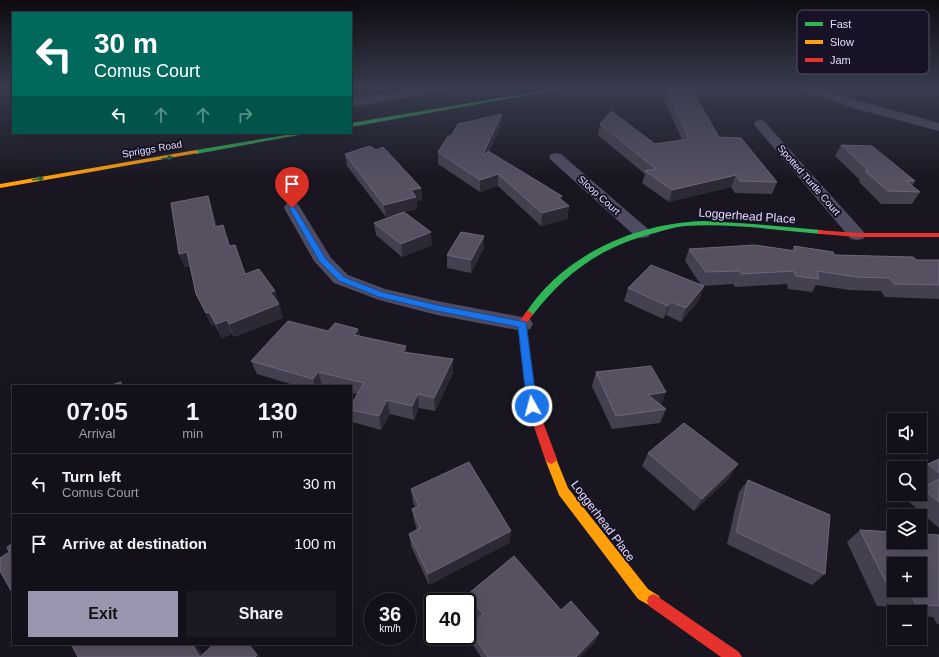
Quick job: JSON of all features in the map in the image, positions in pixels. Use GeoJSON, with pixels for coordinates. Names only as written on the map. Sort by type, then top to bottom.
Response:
{"type":"FeatureCollection","features":[{"type":"Feature","properties":{"kind":"street"},"geometry":{"type":"LineString","coordinates":[[352,125],[393,118]]}},
{"type":"Feature","properties":{"kind":"street"},"geometry":{"type":"LineString","coordinates":[[904,118],[939,127]]}},
{"type":"Feature","properties":{"kind":"street","name":"Spotted Turtle Court"},"geometry":{"type":"LineString","coordinates":[[760,124],[858,235]]}},
{"type":"Feature","properties":{"kind":"street","name":"Spriggs Road"},"geometry":{"type":"LineString","coordinates":[[0,186],[301,134]]}},
{"type":"Feature","properties":{"kind":"street","name":"Sloop Court"},"geometry":{"type":"LineString","coordinates":[[556,157],[642,233]]}},
{"type":"Feature","properties":{"kind":"street"},"geometry":{"type":"LineString","coordinates":[[292,208],[323,261],[342,279],[379,294],[437,308],[522,324]]}},
{"type":"Feature","properties":{"kind":"street","name":"Loggerhead Place"},"geometry":{"type":"LineString","coordinates":[[734,657],[643,594],[563,491],[532,406],[522,324],[542,296],[568,271],[589,257],[622,240],[642,233],[686,224],[734,225],[858,235],[939,235]]}},
{"type":"Feature","properties":{"kind":"building"},"geometry":{"type":"Polygon","coordinates":[[[486,118],[500,118],[483,154],[484,155],[488,151],[562,196],[558,197],[569,206],[542,213],[498,174],[480,180],[438,152],[448,136],[451,136],[458,124],[486,118]]]}},
{"type":"Feature","properties":{"kind":"building"},"geometry":{"type":"Polygon","coordinates":[[[605,118],[620,118],[655,144],[689,139],[680,118],[708,118],[719,137],[741,138],[777,182],[740,181],[736,175],[672,190],[645,171],[656,169],[600,124],[605,118]]]}},
{"type":"Feature","properties":{"kind":"building"},"geometry":{"type":"Polygon","coordinates":[[[841,145],[872,146],[915,181],[906,181],[920,192],[888,191],[865,171],[869,171],[841,145]]]}},
{"type":"Feature","properties":{"kind":"building"},"geometry":{"type":"Polygon","coordinates":[[[370,146],[376,150],[383,147],[421,188],[411,190],[416,197],[384,205],[345,154],[370,146]]]}},
{"type":"Feature","properties":{"kind":"building"},"geometry":{"type":"Polygon","coordinates":[[[208,196],[215,227],[223,225],[229,246],[235,245],[245,274],[259,269],[275,291],[270,292],[279,304],[229,324],[227,320],[216,324],[209,312],[206,313],[196,294],[187,252],[179,254],[171,203],[208,196]]]}},
{"type":"Feature","properties":{"kind":"building"},"geometry":{"type":"Polygon","coordinates":[[[404,212],[431,232],[401,244],[374,223],[404,212]]]}},
{"type":"Feature","properties":{"kind":"building"},"geometry":{"type":"Polygon","coordinates":[[[461,232],[484,236],[471,260],[447,255],[461,232]]]}},
{"type":"Feature","properties":{"kind":"building"},"geometry":{"type":"Polygon","coordinates":[[[755,245],[796,251],[794,246],[833,252],[835,255],[913,257],[917,260],[939,260],[939,285],[894,284],[890,278],[857,277],[817,271],[819,279],[796,276],[794,271],[741,274],[739,271],[706,272],[689,249],[755,245]]]}},
{"type":"Feature","properties":{"kind":"building"},"geometry":{"type":"Polygon","coordinates":[[[651,265],[704,286],[686,308],[671,302],[668,306],[628,288],[651,265]]]}},
{"type":"Feature","properties":{"kind":"building"},"geometry":{"type":"Polygon","coordinates":[[[288,321],[328,331],[335,323],[358,329],[354,335],[406,346],[403,352],[453,359],[434,398],[418,394],[412,406],[387,400],[379,416],[352,410],[352,403],[364,383],[318,372],[313,379],[251,361],[288,321]]]}},
{"type":"Feature","properties":{"kind":"building"},"geometry":{"type":"Polygon","coordinates":[[[651,366],[666,392],[648,395],[666,409],[616,416],[596,372],[651,366]]]}},
{"type":"Feature","properties":{"kind":"building"},"geometry":{"type":"Polygon","coordinates":[[[121,382],[121,385],[112,385],[121,382]]]}},
{"type":"Feature","properties":{"kind":"building"},"geometry":{"type":"Polygon","coordinates":[[[684,423],[738,464],[702,499],[648,453],[684,423]]]}},
{"type":"Feature","properties":{"kind":"building"},"geometry":{"type":"Polygon","coordinates":[[[939,459],[939,473],[928,464],[939,459]]]}},
{"type":"Feature","properties":{"kind":"building"},"geometry":{"type":"Polygon","coordinates":[[[469,462],[511,531],[428,574],[409,534],[420,528],[412,509],[419,506],[411,489],[469,462]]]}},
{"type":"Feature","properties":{"kind":"building"},"geometry":{"type":"Polygon","coordinates":[[[939,479],[939,502],[927,492],[927,485],[939,479]]]}},
{"type":"Feature","properties":{"kind":"building"},"geometry":{"type":"Polygon","coordinates":[[[748,480],[830,515],[825,574],[736,532],[748,480]]]}},
{"type":"Feature","properties":{"kind":"building"},"geometry":{"type":"Polygon","coordinates":[[[860,530],[887,532],[887,549],[927,549],[927,534],[939,535],[939,606],[916,604],[912,597],[927,597],[927,557],[887,557],[887,585],[860,530]]]}},
{"type":"Feature","properties":{"kind":"building"},"geometry":{"type":"Polygon","coordinates":[[[12,544],[12,592],[0,571],[0,558],[9,552],[7,547],[12,544]]]}},
{"type":"Feature","properties":{"kind":"building"},"geometry":{"type":"Polygon","coordinates":[[[514,556],[561,610],[571,601],[599,633],[576,657],[488,657],[476,640],[476,621],[483,614],[476,605],[476,593],[469,593],[514,556]]]}},
{"type":"Feature","properties":{"kind":"building"},"geometry":{"type":"Polygon","coordinates":[[[72,645],[193,645],[200,657],[78,657],[72,645]]]}},
{"type":"Feature","properties":{"kind":"building"},"geometry":{"type":"Polygon","coordinates":[[[213,645],[249,645],[257,655],[255,657],[200,657],[213,645]]]}},
{"type":"Feature","properties":{"kind":"traffic: fast"},"geometry":{"type":"LineString","coordinates":[[352,125],[393,118]]}},
{"type":"Feature","properties":{"kind":"traffic: fast"},"geometry":{"type":"LineString","coordinates":[[196,152],[301,134]]}},
{"type":"Feature","properties":{"kind":"traffic: fast"},"geometry":{"type":"LineString","coordinates":[[529,314],[555,283],[570,270],[604,249],[641,234],[681,224],[721,224],[821,232]]}},
{"type":"Feature","properties":{"kind":"traffic: slow"},"geometry":{"type":"LineString","coordinates":[[0,186],[196,152]]}},
{"type":"Feature","properties":{"kind":"traffic: slow"},"geometry":{"type":"LineString","coordinates":[[551,459],[563,491],[643,594],[654,601]]}},
{"type":"Feature","properties":{"kind":"traffic: jam"},"geometry":{"type":"LineString","coordinates":[[821,232],[857,235],[939,235]]}},
{"type":"Feature","properties":{"kind":"traffic: jam"},"geometry":{"type":"LineString","coordinates":[[529,314],[522,324],[532,406],[551,459]]}},
{"type":"Feature","properties":{"kind":"traffic: jam"},"geometry":{"type":"LineString","coordinates":[[654,601],[734,657]]}},
{"type":"Feature","properties":{"kind":"route"},"geometry":{"type":"LineString","coordinates":[[292,208],[323,261],[342,279],[379,294],[437,308],[522,324],[532,406]]}}]}
